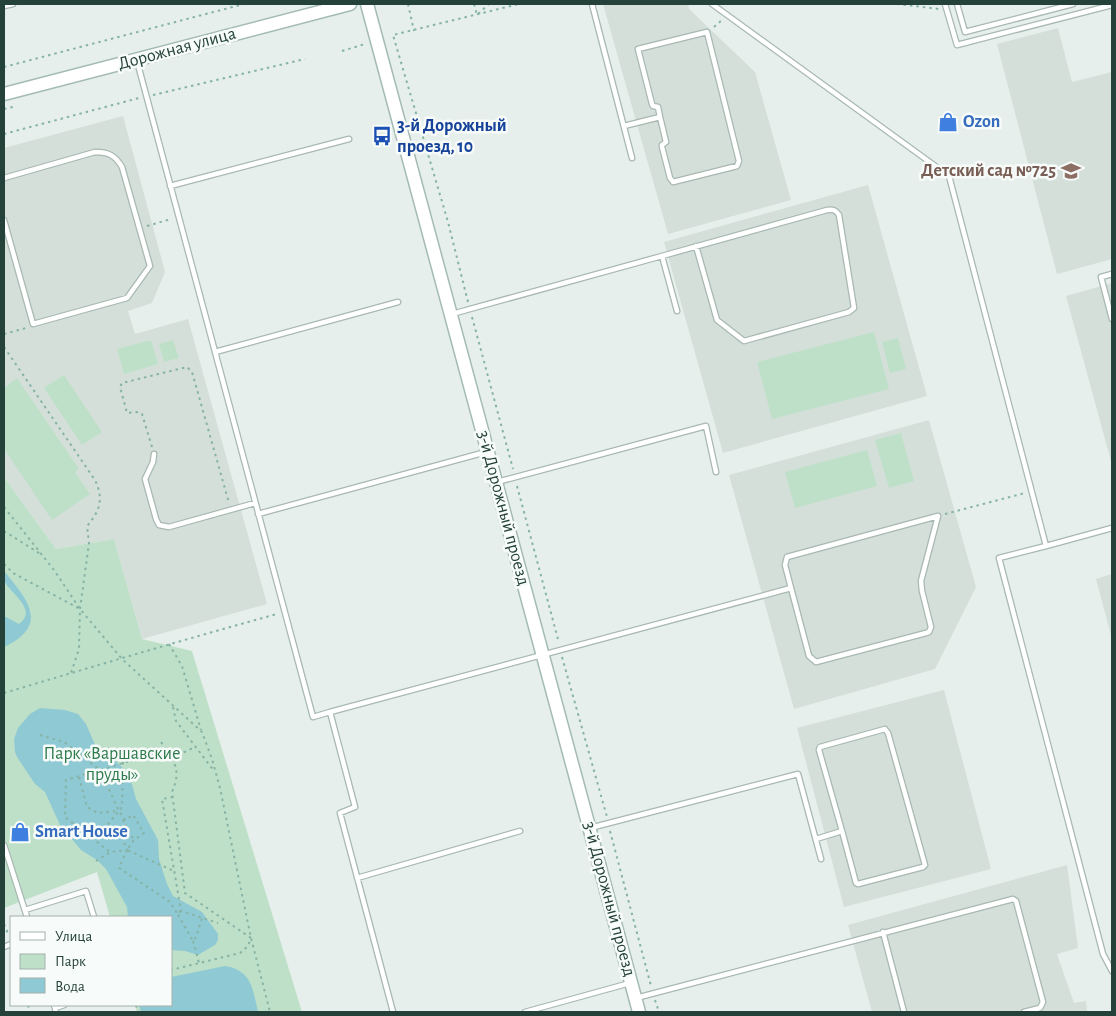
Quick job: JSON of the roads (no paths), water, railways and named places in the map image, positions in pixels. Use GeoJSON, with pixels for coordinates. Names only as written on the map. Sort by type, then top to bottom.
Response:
{"type":"FeatureCollection","features":[{"type":"Feature","properties":{"kind":"street","name":"Дорожная улица"},"geometry":{"type":"LineString","coordinates":[[4,94],[350,4]]}},
{"type":"Feature","properties":{"kind":"street","name":"3-й Дорожный проезд"},"geometry":{"type":"LineString","coordinates":[[368,4],[639,1012]]}},
{"type":"Feature","properties":{"kind":"lane"},"geometry":{"type":"LineString","coordinates":[[4,6],[13,4]]}},
{"type":"Feature","properties":{"kind":"lane"},"geometry":{"type":"LineString","coordinates":[[592,4],[632,158]]}},
{"type":"Feature","properties":{"kind":"lane"},"geometry":{"type":"LineString","coordinates":[[712,4],[949,176],[1046,546]]}},
{"type":"Feature","properties":{"kind":"lane"},"geometry":{"type":"LineString","coordinates":[[945,4],[957,46],[1112,5]]}},
{"type":"Feature","properties":{"kind":"lane"},"geometry":{"type":"LineString","coordinates":[[958,4],[965,32],[1073,4]]}},
{"type":"Feature","properties":{"kind":"lane"},"geometry":{"type":"LineString","coordinates":[[707,32],[739,164],[734,168],[675,182],[671,181],[662,147],[666,142],[660,117],[658,107],[652,104],[638,49],[707,32]]}},
{"type":"Feature","properties":{"kind":"lane"},"geometry":{"type":"LineString","coordinates":[[136,60],[314,717],[791,588]]}},
{"type":"Feature","properties":{"kind":"lane"},"geometry":{"type":"LineString","coordinates":[[624,126],[660,117]]}},
{"type":"Feature","properties":{"kind":"lane"},"geometry":{"type":"LineString","coordinates":[[170,186],[349,139]]}},
{"type":"Feature","properties":{"kind":"lane"},"geometry":{"type":"LineString","coordinates":[[4,178],[94,152],[106,152],[117,159],[122,167],[150,266],[127,298],[33,324],[4,220]]}},
{"type":"Feature","properties":{"kind":"lane"},"geometry":{"type":"LineString","coordinates":[[451,314],[662,256],[696,246],[827,210],[834,210],[839,215],[854,308],[852,311],[748,340],[742,340],[717,320],[696,246]]}},
{"type":"Feature","properties":{"kind":"lane"},"geometry":{"type":"LineString","coordinates":[[662,256],[678,311]]}},
{"type":"Feature","properties":{"kind":"lane"},"geometry":{"type":"LineString","coordinates":[[1112,274],[1101,278],[1112,319]]}},
{"type":"Feature","properties":{"kind":"lane"},"geometry":{"type":"LineString","coordinates":[[215,352],[398,302]]}},
{"type":"Feature","properties":{"kind":"lane"},"geometry":{"type":"LineString","coordinates":[[496,482],[706,426],[716,472]]}},
{"type":"Feature","properties":{"kind":"lane"},"geometry":{"type":"LineString","coordinates":[[258,514],[488,451]]}},
{"type":"Feature","properties":{"kind":"lane"},"geometry":{"type":"LineString","coordinates":[[154,454],[153,462],[146,473],[145,479],[159,525],[169,527],[255,503]]}},
{"type":"Feature","properties":{"kind":"lane"},"geometry":{"type":"LineString","coordinates":[[938,516],[921,581],[931,626],[929,632],[816,662],[809,656],[791,588],[785,565],[787,557],[938,516]]}},
{"type":"Feature","properties":{"kind":"lane"},"geometry":{"type":"LineString","coordinates":[[1112,528],[999,558],[1103,954],[1112,971]]}},
{"type":"Feature","properties":{"kind":"lane"},"geometry":{"type":"LineString","coordinates":[[330,712],[355,807],[340,813],[393,1012]]}},
{"type":"Feature","properties":{"kind":"lane"},"geometry":{"type":"LineString","coordinates":[[885,729],[888,733],[925,865],[858,884],[856,883],[842,832],[819,748],[885,729]]}},
{"type":"Feature","properties":{"kind":"lane"},"geometry":{"type":"LineString","coordinates":[[590,828],[798,774],[821,859]]}},
{"type":"Feature","properties":{"kind":"lane"},"geometry":{"type":"LineString","coordinates":[[357,878],[520,831]]}},
{"type":"Feature","properties":{"kind":"lane"},"geometry":{"type":"LineString","coordinates":[[816,839],[842,832]]}},
{"type":"Feature","properties":{"kind":"lane"},"geometry":{"type":"LineString","coordinates":[[4,845],[27,916]]}},
{"type":"Feature","properties":{"kind":"lane"},"geometry":{"type":"LineString","coordinates":[[25,910],[86,890],[94,916]]}},
{"type":"Feature","properties":{"kind":"lane"},"geometry":{"type":"LineString","coordinates":[[636,998],[1011,899],[1015,900],[1043,1002],[1040,1008],[1024,1012]]}},
{"type":"Feature","properties":{"kind":"lane"},"geometry":{"type":"LineString","coordinates":[[883,932],[904,1012]]}},
{"type":"Feature","properties":{"kind":"lane"},"geometry":{"type":"LineString","coordinates":[[525,1012],[632,983]]}},
{"type":"Feature","properties":{"kind":"water"},"geometry":{"type":"Polygon","coordinates":[[[4,571],[27,602],[31,621],[27,630],[18,639],[4,647],[4,616],[19,624],[26,613],[21,601],[4,580],[4,571]]]}},
{"type":"Feature","properties":{"kind":"water"},"geometry":{"type":"Polygon","coordinates":[[[40,708],[65,710],[78,714],[86,724],[96,747],[106,752],[125,770],[131,781],[136,799],[158,840],[159,859],[173,896],[202,912],[218,934],[218,940],[215,945],[198,955],[185,951],[172,950],[172,916],[128,916],[127,907],[106,869],[97,860],[81,850],[60,825],[45,792],[35,784],[17,757],[14,739],[18,728],[30,714],[40,708]]]}},
{"type":"Feature","properties":{"kind":"water"},"geometry":{"type":"Polygon","coordinates":[[[225,966],[234,968],[241,972],[250,982],[258,1012],[141,1012],[139,1006],[172,1006],[172,977],[225,966]]]}},
{"type":"Feature","properties":{"kind":"place","name":"Ozon"},"geometry":{"type":"Point","coordinates":[948,122]}},
{"type":"Feature","properties":{"kind":"place","name":"3-й Дорожный проезд, 10"},"geometry":{"type":"Point","coordinates":[382,136]}},
{"type":"Feature","properties":{"kind":"place","name":"Детский сад №725"},"geometry":{"type":"Point","coordinates":[1071,171]}},
{"type":"Feature","properties":{"kind":"place","name":"Smart House"},"geometry":{"type":"Point","coordinates":[20,832]}},
{"type":"Feature","properties":{"kind":"park label","name":"Парк «Варшавские пруды»"},"geometry":{"type":"Point","coordinates":[112,764]}}]}
